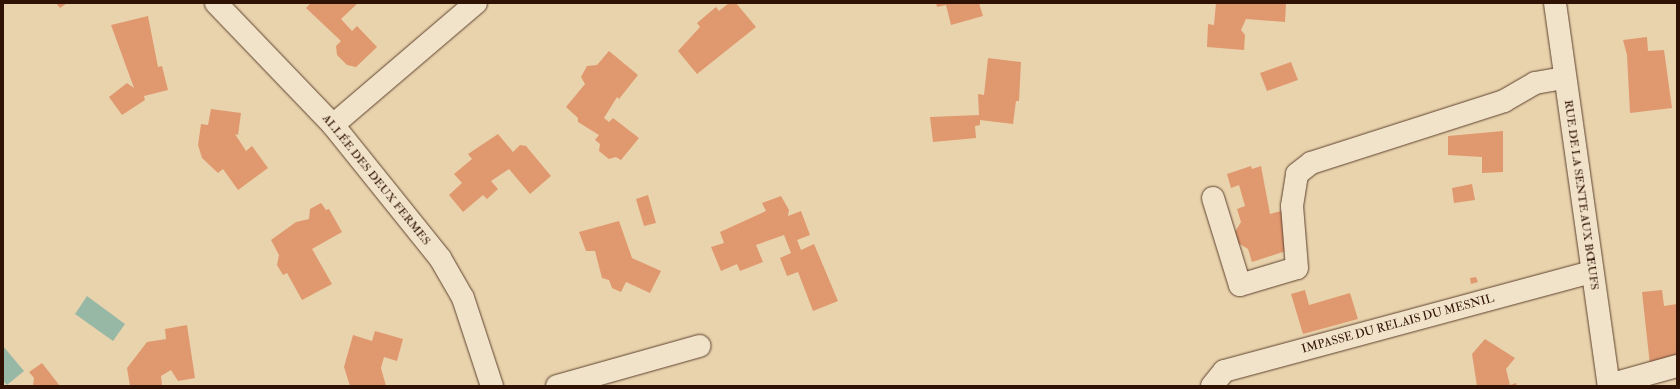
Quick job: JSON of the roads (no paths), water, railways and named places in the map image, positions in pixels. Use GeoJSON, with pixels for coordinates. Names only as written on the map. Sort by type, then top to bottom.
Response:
{"type":"FeatureCollection","features":[{"type":"Feature","properties":{"kind":"street","name":"ALLÉE DES DEUX FERMES"},"geometry":{"type":"LineString","coordinates":[[216,3],[333,125],[440,258],[463,298],[492,386]]}},
{"type":"Feature","properties":{"kind":"street"},"geometry":{"type":"LineString","coordinates":[[333,125],[476,3]]}},
{"type":"Feature","properties":{"kind":"street","name":"RUE DE LA SENTE AUX BŒUFS"},"geometry":{"type":"LineString","coordinates":[[1555,3],[1591,272],[1609,385]]}},
{"type":"Feature","properties":{"kind":"street"},"geometry":{"type":"LineString","coordinates":[[1214,198],[1240,285],[1297,268],[1292,206],[1297,174],[1311,163],[1504,101],[1535,83],[1564,78]]}},
{"type":"Feature","properties":{"kind":"street","name":"IMPASSE DU RELAIS DU MESNIL"},"geometry":{"type":"LineString","coordinates":[[1212,386],[1224,371],[1591,272]]}},
{"type":"Feature","properties":{"kind":"street"},"geometry":{"type":"LineString","coordinates":[[557,386],[699,346]]}},
{"type":"Feature","properties":{"kind":"street"},"geometry":{"type":"LineString","coordinates":[[1609,385],[1677,366]]}}]}
